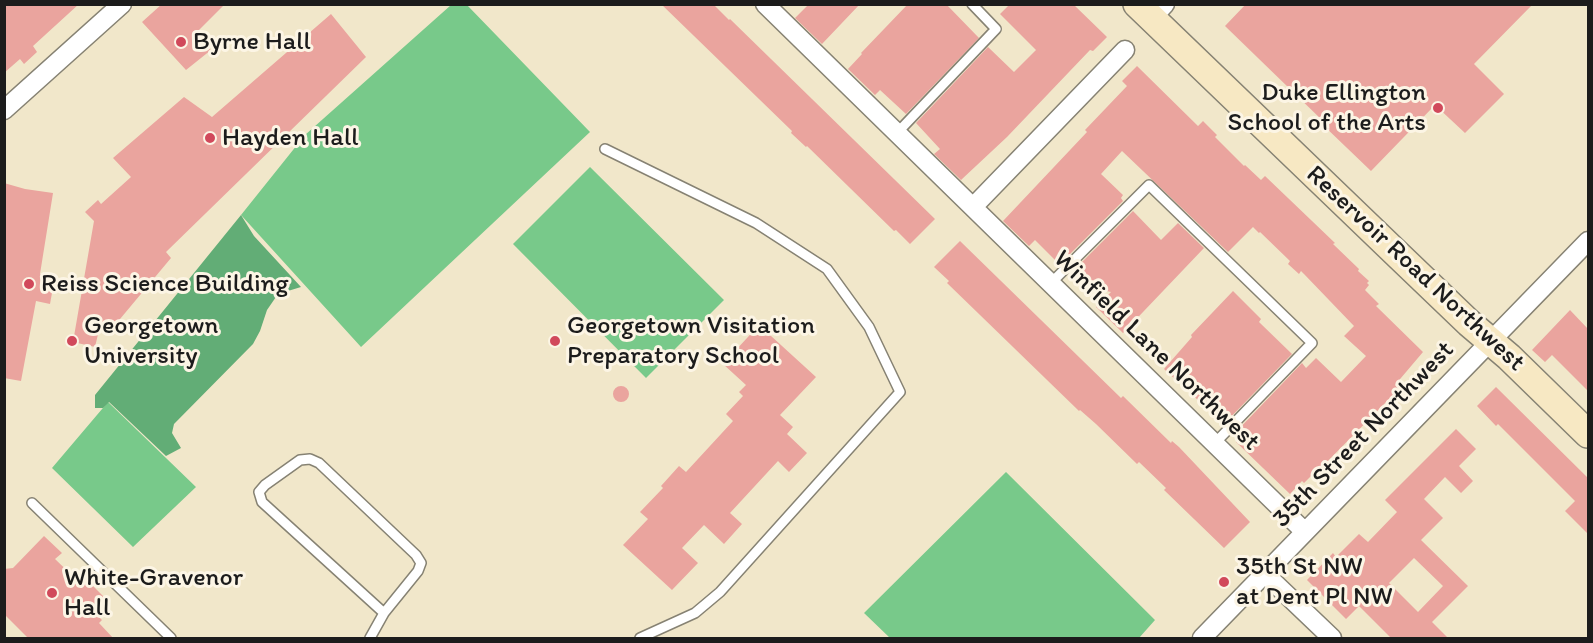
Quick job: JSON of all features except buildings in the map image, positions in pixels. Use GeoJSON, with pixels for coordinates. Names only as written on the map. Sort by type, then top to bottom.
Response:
{"type":"FeatureCollection","features":[{"type":"Feature","properties":{"kind":"main road","name":"Reservoir Road Northwest"},"geometry":{"type":"LineString","coordinates":[[1151,9],[1453,307],[1588,434]]}},
{"type":"Feature","properties":{"kind":"street"},"geometry":{"type":"LineString","coordinates":[[4,110],[47,74],[122,4]]}},
{"type":"Feature","properties":{"kind":"street","name":"Winfield Lane Northwest"},"geometry":{"type":"LineString","coordinates":[[765,4],[1305,532]]}},
{"type":"Feature","properties":{"kind":"street"},"geometry":{"type":"LineString","coordinates":[[973,207],[1125,50]]}},
{"type":"Feature","properties":{"kind":"street","name":"35th Street Northwest"},"geometry":{"type":"LineString","coordinates":[[1202,639],[1588,241]]}},
{"type":"Feature","properties":{"kind":"street"},"geometry":{"type":"LineString","coordinates":[[1265,574],[1332,639]]}},
{"type":"Feature","properties":{"kind":"lane"},"geometry":{"type":"LineString","coordinates":[[897,133],[996,29],[972,4]]}},
{"type":"Feature","properties":{"kind":"lane"},"geometry":{"type":"LineString","coordinates":[[605,149],[756,223],[826,269],[869,327],[900,392],[720,592],[694,613],[640,639]]}},
{"type":"Feature","properties":{"kind":"lane"},"geometry":{"type":"LineString","coordinates":[[1050,284],[1149,185],[1304,335],[1312,343],[1214,444]]}},
{"type":"Feature","properties":{"kind":"lane"},"geometry":{"type":"LineString","coordinates":[[370,639],[384,613],[418,571],[421,563],[416,555],[319,464],[310,459],[300,459],[265,485],[259,492],[262,502],[384,613]]}},
{"type":"Feature","properties":{"kind":"lane"},"geometry":{"type":"LineString","coordinates":[[32,502],[171,639]]}},
{"type":"Feature","properties":{"kind":"green space"},"geometry":{"type":"Polygon","coordinates":[[[451,5],[467,5],[590,132],[361,347],[241,215],[305,135],[451,5]]]}},
{"type":"Feature","properties":{"kind":"green space"},"geometry":{"type":"Polygon","coordinates":[[[590,167],[724,300],[646,378],[513,244],[590,167]]]}},
{"type":"Feature","properties":{"kind":"green space"},"geometry":{"type":"Polygon","coordinates":[[[241,215],[254,236],[301,287],[278,294],[267,310],[253,344],[174,424],[172,433],[181,448],[166,456],[109,402],[103,408],[95,408],[95,395],[241,215]]]}},
{"type":"Feature","properties":{"kind":"green space"},"geometry":{"type":"Polygon","coordinates":[[[108,402],[196,487],[133,547],[52,468],[108,402]]]}},
{"type":"Feature","properties":{"kind":"green space"},"geometry":{"type":"Polygon","coordinates":[[[1006,472],[1155,620],[1139,638],[890,638],[864,613],[1006,472]]]}},
{"type":"Feature","properties":{"kind":"place","name":"Byrne Hall"},"geometry":{"type":"Point","coordinates":[181,42]}},
{"type":"Feature","properties":{"kind":"place","name":"Duke Ellington School of the Arts"},"geometry":{"type":"Point","coordinates":[1438,108]}},
{"type":"Feature","properties":{"kind":"place","name":"Hayden Hall"},"geometry":{"type":"Point","coordinates":[210,138]}},
{"type":"Feature","properties":{"kind":"place","name":"Reiss Science Building"},"geometry":{"type":"Point","coordinates":[29,284]}},
{"type":"Feature","properties":{"kind":"place","name":"Georgetown University"},"geometry":{"type":"Point","coordinates":[72,341]}},
{"type":"Feature","properties":{"kind":"place","name":"Georgetown Visitation Preparatory School"},"geometry":{"type":"Point","coordinates":[555,341]}},
{"type":"Feature","properties":{"kind":"place","name":"35th St NW at Dent Pl NW"},"geometry":{"type":"Point","coordinates":[1224,582]}},
{"type":"Feature","properties":{"kind":"place","name":"White-Gravenor Hall"},"geometry":{"type":"Point","coordinates":[52,593]}}]}
